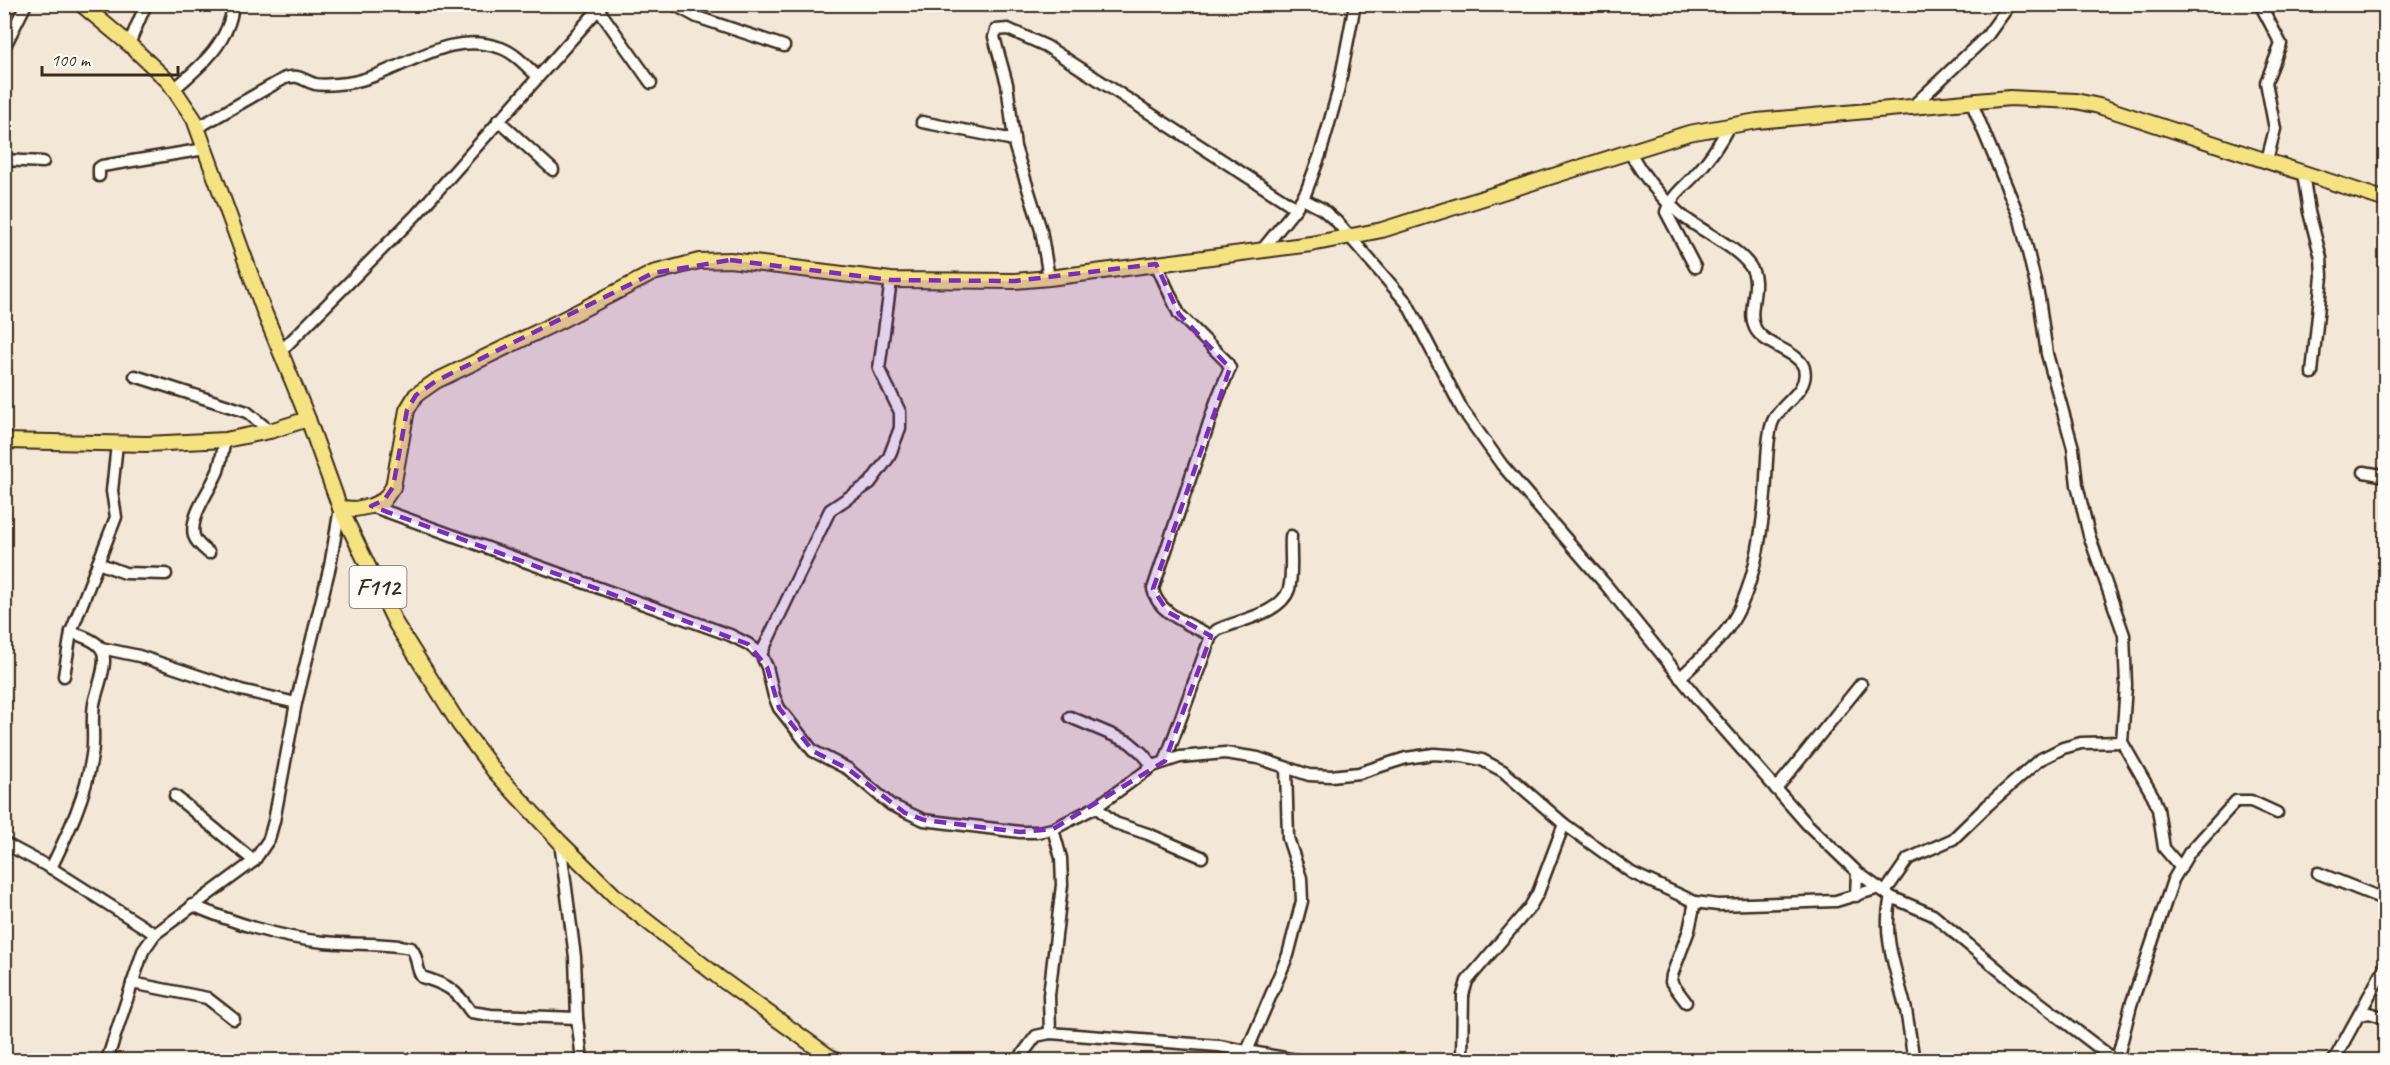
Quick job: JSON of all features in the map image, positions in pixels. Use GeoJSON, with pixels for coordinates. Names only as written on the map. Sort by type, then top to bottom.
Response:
{"type":"FeatureCollection","features":[{"type":"Feature","properties":{"kind":"main road","name":"F112"},"geometry":{"type":"LineString","coordinates":[[81,4],[129,44],[184,101],[197,128],[280,352],[308,419],[339,508],[396,624],[453,716],[495,772],[560,842],[616,897],[659,932],[834,1060]]}},
{"type":"Feature","properties":{"kind":"main road"},"geometry":{"type":"LineString","coordinates":[[339,508],[355,509],[384,501],[393,487],[407,410],[416,396],[436,381],[653,273],[699,261],[730,260],[891,280],[1015,281],[1049,278],[1349,237],[1417,221],[1689,133],[1802,116],[2010,98],[2076,101],[2162,125],[2385,200]]}},
{"type":"Feature","properties":{"kind":"main road"},"geometry":{"type":"LineString","coordinates":[[4,441],[117,444],[225,440],[270,431],[308,419]]}},
{"type":"Feature","properties":{"kind":"street"},"geometry":{"type":"LineString","coordinates":[[4,48],[26,4]]}},
{"type":"Feature","properties":{"kind":"street"},"geometry":{"type":"LineString","coordinates":[[129,44],[146,4]]}},
{"type":"Feature","properties":{"kind":"street"},"geometry":{"type":"LineString","coordinates":[[174,89],[200,67],[220,43],[229,27],[233,4]]}},
{"type":"Feature","properties":{"kind":"street"},"geometry":{"type":"LineString","coordinates":[[673,4],[697,17],[783,46]]}},
{"type":"Feature","properties":{"kind":"street"},"geometry":{"type":"LineString","coordinates":[[1262,250],[1300,203],[1320,154],[1338,92],[1355,4]]}},
{"type":"Feature","properties":{"kind":"street"},"geometry":{"type":"LineString","coordinates":[[1913,106],[1987,36],[2010,4]]}},
{"type":"Feature","properties":{"kind":"street"},"geometry":{"type":"LineString","coordinates":[[2261,6],[2281,44],[2266,82],[2275,129],[2267,160]]}},
{"type":"Feature","properties":{"kind":"street"},"geometry":{"type":"LineString","coordinates":[[280,352],[416,215],[537,76],[601,7],[651,83]]}},
{"type":"Feature","properties":{"kind":"street"},"geometry":{"type":"LineString","coordinates":[[1049,278],[1041,230],[1014,140],[1007,84],[994,37],[996,30],[1008,29],[1046,46],[1300,203],[1322,209],[1407,303],[1462,409],[1502,465],[1606,585],[1680,678],[1807,824],[1857,872],[1885,892],[1933,915],[2018,986],[2116,1060],[2131,1005],[2173,880],[2189,853],[2236,801],[2251,801],[2277,813]]}},
{"type":"Feature","properties":{"kind":"street"},"geometry":{"type":"LineString","coordinates":[[197,128],[285,78],[298,76],[314,84],[325,85],[359,81],[383,74],[448,44],[468,42],[502,48],[537,76]]}},
{"type":"Feature","properties":{"kind":"street"},"geometry":{"type":"LineString","coordinates":[[1971,101],[2020,219],[2039,298],[2047,354],[2073,448],[2077,485],[2089,535],[2124,635],[2126,685],[2121,742],[2153,796],[2158,809],[2164,848],[2181,868]]}},
{"type":"Feature","properties":{"kind":"street"},"geometry":{"type":"LineString","coordinates":[[498,120],[553,170]]}},
{"type":"Feature","properties":{"kind":"street"},"geometry":{"type":"LineString","coordinates":[[922,122],[1014,140]]}},
{"type":"Feature","properties":{"kind":"street"},"geometry":{"type":"LineString","coordinates":[[1695,267],[1666,212],[1669,202],[1697,173],[1719,144],[1729,126]]}},
{"type":"Feature","properties":{"kind":"street"},"geometry":{"type":"LineString","coordinates":[[99,176],[99,168],[102,166],[205,149]]}},
{"type":"Feature","properties":{"kind":"street"},"geometry":{"type":"LineString","coordinates":[[1629,152],[1657,193],[1680,214],[1743,258],[1751,267],[1755,277],[1753,320],[1756,329],[1762,338],[1797,359],[1804,367],[1803,379],[1798,392],[1773,421],[1760,539],[1739,612],[1727,630],[1680,678]]}},
{"type":"Feature","properties":{"kind":"street"},"geometry":{"type":"LineString","coordinates":[[4,160],[43,162]]}},
{"type":"Feature","properties":{"kind":"street"},"geometry":{"type":"LineString","coordinates":[[2303,173],[2309,212],[2321,258],[2322,276],[2312,373]]}},
{"type":"Feature","properties":{"kind":"street"},"geometry":{"type":"LineString","coordinates":[[1156,264],[1179,314],[1227,362],[1230,368],[1217,399],[1153,589],[1154,597],[1168,612],[1211,636]]}},
{"type":"Feature","properties":{"kind":"street"},"geometry":{"type":"LineString","coordinates":[[760,654],[830,510],[863,490],[870,483],[889,457],[900,428],[900,412],[879,369],[891,280]]}},
{"type":"Feature","properties":{"kind":"street"},"geometry":{"type":"LineString","coordinates":[[135,376],[247,412],[270,431]]}},
{"type":"Feature","properties":{"kind":"street"},"geometry":{"type":"LineString","coordinates":[[209,553],[197,542],[194,525],[207,489],[217,474],[225,440]]}},
{"type":"Feature","properties":{"kind":"street"},"geometry":{"type":"LineString","coordinates":[[64,676],[71,632],[117,517],[112,491],[117,444]]}},
{"type":"Feature","properties":{"kind":"street"},"geometry":{"type":"LineString","coordinates":[[2364,472],[2385,476]]}},
{"type":"Feature","properties":{"kind":"street"},"geometry":{"type":"LineString","coordinates":[[371,506],[730,635],[748,644],[760,654],[767,667],[779,708],[813,751],[848,770],[891,805],[924,820],[1020,831],[1037,832],[1053,829],[1096,807],[1153,766],[1180,757],[1225,753],[1258,758],[1309,775],[1331,776],[1359,773],[1406,758],[1434,754],[1462,756],[1482,760],[1503,771],[1564,824],[1632,873],[1695,902],[1718,905],[1836,901],[1885,892]]}},
{"type":"Feature","properties":{"kind":"street"},"geometry":{"type":"LineString","coordinates":[[107,1060],[143,951],[155,934],[254,861],[265,845],[274,820],[296,703],[330,566],[339,508]]}},
{"type":"Feature","properties":{"kind":"street"},"geometry":{"type":"LineString","coordinates":[[1165,761],[1211,636],[1217,630],[1279,604],[1289,588],[1291,536]]}},
{"type":"Feature","properties":{"kind":"street"},"geometry":{"type":"LineString","coordinates":[[98,563],[125,573],[165,574]]}},
{"type":"Feature","properties":{"kind":"street"},"geometry":{"type":"LineString","coordinates":[[51,868],[83,797],[92,757],[94,702],[104,653],[93,642],[71,632]]}},
{"type":"Feature","properties":{"kind":"street"},"geometry":{"type":"LineString","coordinates":[[101,648],[139,656],[241,690],[296,703]]}},
{"type":"Feature","properties":{"kind":"street"},"geometry":{"type":"LineString","coordinates":[[1776,789],[1861,684]]}},
{"type":"Feature","properties":{"kind":"street"},"geometry":{"type":"LineString","coordinates":[[1070,717],[1129,742],[1153,766]]}},
{"type":"Feature","properties":{"kind":"street"},"geometry":{"type":"LineString","coordinates":[[1914,1060],[1906,1011],[1887,935],[1885,892],[1908,859],[1953,839],[2039,760],[2063,748],[2081,743],[2121,742]]}},
{"type":"Feature","properties":{"kind":"street"},"geometry":{"type":"LineString","coordinates":[[1247,1051],[1288,955],[1302,901],[1302,878],[1288,838],[1286,768]]}},
{"type":"Feature","properties":{"kind":"street"},"geometry":{"type":"LineString","coordinates":[[175,796],[254,861]]}},
{"type":"Feature","properties":{"kind":"street"},"geometry":{"type":"LineString","coordinates":[[1096,807],[1115,823],[1202,857]]}},
{"type":"Feature","properties":{"kind":"street"},"geometry":{"type":"LineString","coordinates":[[1462,1060],[1462,995],[1467,981],[1530,907],[1538,893],[1564,824]]}},
{"type":"Feature","properties":{"kind":"street"},"geometry":{"type":"LineString","coordinates":[[1050,1033],[1049,987],[1062,885],[1060,858],[1053,829]]}},
{"type":"Feature","properties":{"kind":"street"},"geometry":{"type":"LineString","coordinates":[[560,842],[575,957],[577,1018],[582,1060]]}},
{"type":"Feature","properties":{"kind":"street"},"geometry":{"type":"LineString","coordinates":[[4,843],[51,868],[155,934]]}},
{"type":"Feature","properties":{"kind":"street"},"geometry":{"type":"LineString","coordinates":[[1856,896],[1857,872]]}},
{"type":"Feature","properties":{"kind":"street"},"geometry":{"type":"LineString","coordinates":[[2318,873],[2385,900]]}},
{"type":"Feature","properties":{"kind":"street"},"geometry":{"type":"LineString","coordinates":[[1686,1002],[1671,982],[1689,930],[1695,902]]}},
{"type":"Feature","properties":{"kind":"street"},"geometry":{"type":"LineString","coordinates":[[192,905],[261,929],[321,942],[411,948],[416,954],[417,967],[422,977],[448,985],[460,995],[471,1012],[492,1016],[577,1018]]}},
{"type":"Feature","properties":{"kind":"street"},"geometry":{"type":"LineString","coordinates":[[2334,1060],[2385,965]]}},
{"type":"Feature","properties":{"kind":"street"},"geometry":{"type":"LineString","coordinates":[[132,983],[207,998],[234,1019]]}},
{"type":"Feature","properties":{"kind":"street"},"geometry":{"type":"LineString","coordinates":[[2359,1015],[2369,1013],[2385,1017]]}},
{"type":"Feature","properties":{"kind":"street"},"geometry":{"type":"LineString","coordinates":[[1018,1060],[1035,1036],[1050,1033],[1219,1046],[1296,1060]]}},
{"type":"Feature","properties":{"kind":"highlighted area"},"geometry":{"type":"Polygon","coordinates":[[[730,260],[891,280],[1015,281],[1156,264],[1179,314],[1230,368],[1153,589],[1168,612],[1211,636],[1165,761],[1053,829],[1020,832],[924,820],[905,813],[848,769],[813,751],[779,708],[767,667],[748,644],[371,506],[384,500],[393,487],[407,410],[416,395],[436,381],[653,273],[730,260]]]}}]}
